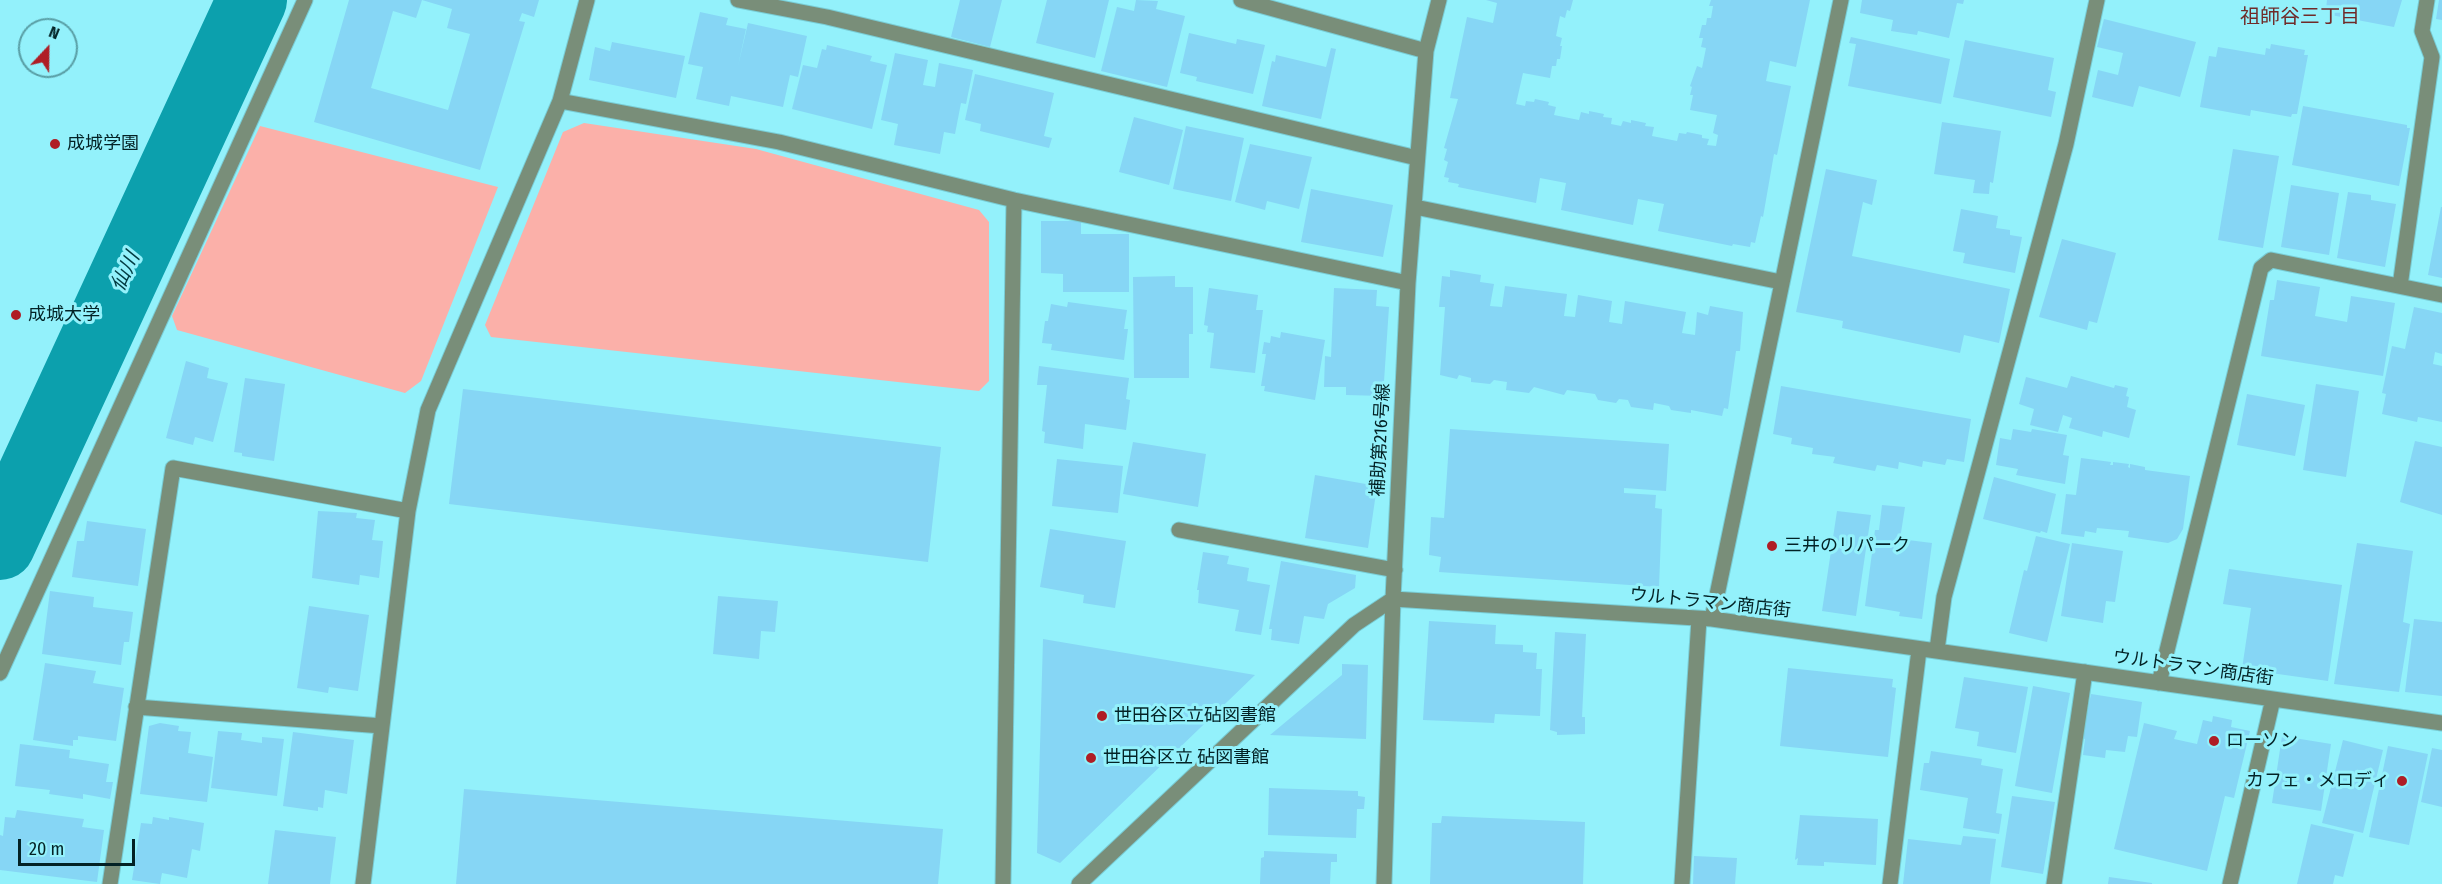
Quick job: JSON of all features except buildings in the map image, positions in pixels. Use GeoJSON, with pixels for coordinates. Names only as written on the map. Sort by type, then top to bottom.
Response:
{"type":"FeatureCollection","features":[{"type":"Feature","properties":{"kind":"street"},"geometry":{"type":"LineString","coordinates":[[0,673],[305,0]]}},
{"type":"Feature","properties":{"kind":"street"},"geometry":{"type":"LineString","coordinates":[[363,884],[408,511],[428,410],[560,101],[587,0]]}},
{"type":"Feature","properties":{"kind":"street"},"geometry":{"type":"LineString","coordinates":[[738,0],[827,17],[1417,158]]}},
{"type":"Feature","properties":{"kind":"street"},"geometry":{"type":"LineString","coordinates":[[1241,0],[1426,51]]}},
{"type":"Feature","properties":{"kind":"street","name":"補助第216号線"},"geometry":{"type":"LineString","coordinates":[[1384,884],[1393,599],[1408,283],[1426,51],[1439,0]]}},
{"type":"Feature","properties":{"kind":"street"},"geometry":{"type":"LineString","coordinates":[[1683,884],[1705,619],[1781,282],[1841,0]]}},
{"type":"Feature","properties":{"kind":"street"},"geometry":{"type":"LineString","coordinates":[[1937,650],[1944,597],[2066,144],[2097,0]]}},
{"type":"Feature","properties":{"kind":"street"},"geometry":{"type":"LineString","coordinates":[[2400,286],[2432,57],[2422,31],[2427,0]]}},
{"type":"Feature","properties":{"kind":"street"},"geometry":{"type":"LineString","coordinates":[[560,101],[779,142],[1014,200],[1408,283]]}},
{"type":"Feature","properties":{"kind":"street"},"geometry":{"type":"LineString","coordinates":[[1003,884],[1014,200]]}},
{"type":"Feature","properties":{"kind":"street"},"geometry":{"type":"LineString","coordinates":[[1415,207],[1781,282]]}},
{"type":"Feature","properties":{"kind":"street"},"geometry":{"type":"LineString","coordinates":[[2159,683],[2261,268],[2271,260],[2442,295]]}},
{"type":"Feature","properties":{"kind":"street"},"geometry":{"type":"LineString","coordinates":[[110,884],[173,468],[408,511]]}},
{"type":"Feature","properties":{"kind":"street"},"geometry":{"type":"LineString","coordinates":[[1179,530],[1395,570]]}},
{"type":"Feature","properties":{"kind":"street"},"geometry":{"type":"LineString","coordinates":[[1079,884],[1354,625],[1393,599]]}},
{"type":"Feature","properties":{"kind":"street","name":"ウルトラマン商店街"},"geometry":{"type":"LineString","coordinates":[[1393,599],[1705,619],[2442,723]]}},
{"type":"Feature","properties":{"kind":"street"},"geometry":{"type":"LineString","coordinates":[[1890,884],[1919,650]]}},
{"type":"Feature","properties":{"kind":"street"},"geometry":{"type":"LineString","coordinates":[[2054,884],[2085,672]]}},
{"type":"Feature","properties":{"kind":"street"},"geometry":{"type":"LineString","coordinates":[[2230,884],[2273,699]]}},
{"type":"Feature","properties":{"kind":"street"},"geometry":{"type":"LineString","coordinates":[[136,707],[382,726]]}},
{"type":"Feature","properties":{"kind":"shaded area"},"geometry":{"type":"Polygon","coordinates":[[[584,123],[756,149],[979,210],[989,222],[989,381],[979,391],[491,337],[485,325],[563,132],[584,123]]]}},
{"type":"Feature","properties":{"kind":"shaded area"},"geometry":{"type":"Polygon","coordinates":[[[260,126],[498,187],[421,381],[405,393],[177,330],[172,316],[260,126]]]}},
{"type":"Feature","properties":{"kind":"waterway","name":"仙川"},"geometry":{"type":"LineString","coordinates":[[0,545],[252,0]]}},
{"type":"Feature","properties":{"kind":"place","name":"成城学園"},"geometry":{"type":"Point","coordinates":[55,144]}},
{"type":"Feature","properties":{"kind":"place","name":"成城大学"},"geometry":{"type":"Point","coordinates":[16,315]}},
{"type":"Feature","properties":{"kind":"place","name":"三井のリパーク"},"geometry":{"type":"Point","coordinates":[1772,546]}},
{"type":"Feature","properties":{"kind":"place","name":"世田谷区立砧図書館"},"geometry":{"type":"Point","coordinates":[1102,716]}},
{"type":"Feature","properties":{"kind":"place","name":"ローソン"},"geometry":{"type":"Point","coordinates":[2214,741]}},
{"type":"Feature","properties":{"kind":"place","name":"世田谷区立 砧図書館"},"geometry":{"type":"Point","coordinates":[1091,758]}},
{"type":"Feature","properties":{"kind":"place","name":"カフェ・メロディ"},"geometry":{"type":"Point","coordinates":[2402,781]}},
{"type":"Feature","properties":{"kind":"district","name":"祖師谷三丁目"},"geometry":{"type":"Point","coordinates":[2300,17]}}]}
